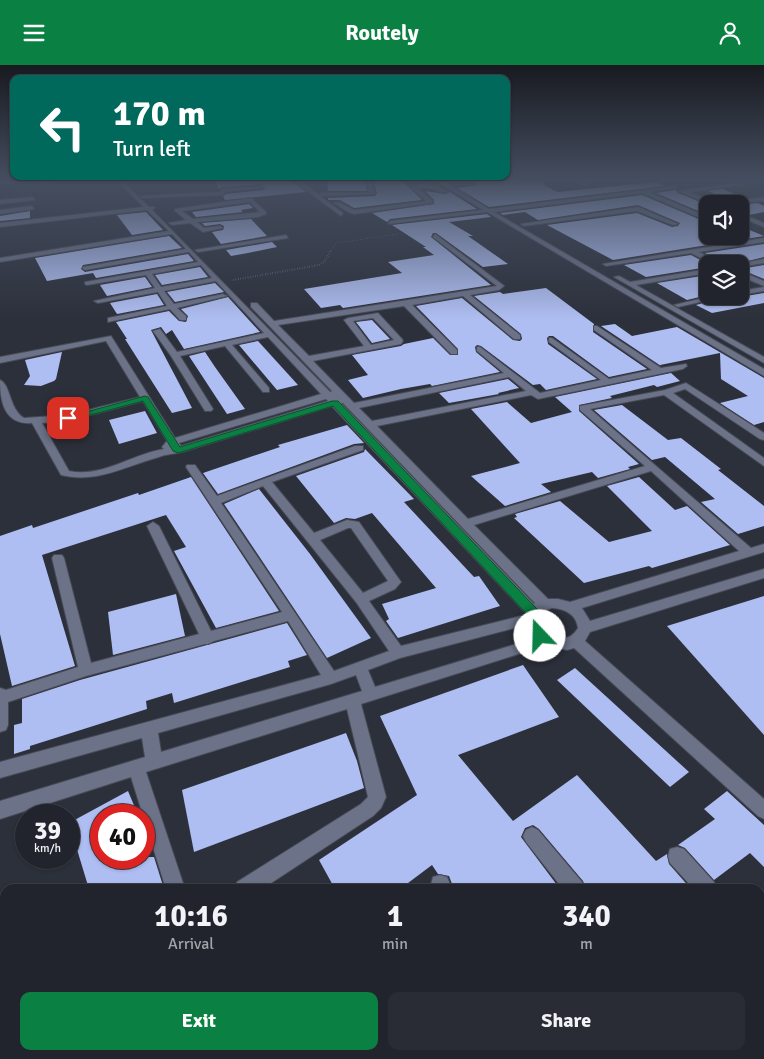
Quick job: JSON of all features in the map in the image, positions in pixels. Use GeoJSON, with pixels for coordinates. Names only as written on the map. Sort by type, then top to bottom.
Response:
{"type":"FeatureCollection","features":[{"type":"Feature","properties":{"kind":"street"},"geometry":{"type":"LineString","coordinates":[[0,260],[170,227]]}},
{"type":"Feature","properties":{"kind":"street"},"geometry":{"type":"LineString","coordinates":[[0,770],[331,678],[398,653],[536,611],[561,604],[570,607],[582,616],[586,628],[581,638],[562,644],[547,640],[535,631],[536,611],[468,523],[230,281],[194,250],[172,227]]}},
{"type":"Feature","properties":{"kind":"street"},"geometry":{"type":"LineString","coordinates":[[199,227],[203,231],[220,228]]}},
{"type":"Feature","properties":{"kind":"street"},"geometry":{"type":"LineString","coordinates":[[518,227],[764,373]]}},
{"type":"Feature","properties":{"kind":"street"},"geometry":{"type":"LineString","coordinates":[[530,227],[589,261]]}},
{"type":"Feature","properties":{"kind":"street"},"geometry":{"type":"LineString","coordinates":[[273,324],[497,289],[501,286],[435,236]]}},
{"type":"Feature","properties":{"kind":"street"},"geometry":{"type":"LineString","coordinates":[[84,268],[104,256],[145,248],[194,250],[286,237]]}},
{"type":"Feature","properties":{"kind":"street"},"geometry":{"type":"LineString","coordinates":[[598,265],[606,267],[764,240]]}},
{"type":"Feature","properties":{"kind":"street"},"geometry":{"type":"LineString","coordinates":[[194,250],[216,279],[536,611]]}},
{"type":"Feature","properties":{"kind":"street"},"geometry":{"type":"LineString","coordinates":[[692,251],[700,255]]}},
{"type":"Feature","properties":{"kind":"street"},"geometry":{"type":"LineString","coordinates":[[749,264],[764,261]]}},
{"type":"Feature","properties":{"kind":"street"},"geometry":{"type":"LineString","coordinates":[[87,283],[202,263]]}},
{"type":"Feature","properties":{"kind":"street"},"geometry":{"type":"LineString","coordinates":[[616,286],[699,272]]}},
{"type":"Feature","properties":{"kind":"street"},"geometry":{"type":"LineString","coordinates":[[148,273],[183,319]]}},
{"type":"Feature","properties":{"kind":"street"},"geometry":{"type":"LineString","coordinates":[[614,275],[764,360]]}},
{"type":"Feature","properties":{"kind":"street"},"geometry":{"type":"LineString","coordinates":[[749,278],[764,285]]}},
{"type":"Feature","properties":{"kind":"street"},"geometry":{"type":"LineString","coordinates":[[98,301],[216,279]]}},
{"type":"Feature","properties":{"kind":"street"},"geometry":{"type":"LineString","coordinates":[[749,292],[764,289]]}},
{"type":"Feature","properties":{"kind":"street"},"geometry":{"type":"LineString","coordinates":[[464,294],[517,337]]}},
{"type":"Feature","properties":{"kind":"street"},"geometry":{"type":"LineString","coordinates":[[111,320],[223,296]]}},
{"type":"Feature","properties":{"kind":"street"},"geometry":{"type":"LineString","coordinates":[[678,305],[699,301]]}},
{"type":"Feature","properties":{"kind":"street"},"geometry":{"type":"LineString","coordinates":[[406,303],[454,352]]}},
{"type":"Feature","properties":{"kind":"street"},"geometry":{"type":"LineString","coordinates":[[308,359],[369,347],[399,340],[377,316],[348,320],[369,347]]}},
{"type":"Feature","properties":{"kind":"street"},"geometry":{"type":"LineString","coordinates":[[597,328],[658,369]]}},
{"type":"Feature","properties":{"kind":"street"},"geometry":{"type":"LineString","coordinates":[[157,331],[175,355],[208,409]]}},
{"type":"Feature","properties":{"kind":"street"},"geometry":{"type":"LineString","coordinates":[[175,355],[270,335]]}},
{"type":"Feature","properties":{"kind":"street"},"geometry":{"type":"LineString","coordinates":[[0,360],[106,337],[175,446]]}},
{"type":"Feature","properties":{"kind":"street"},"geometry":{"type":"LineString","coordinates":[[552,340],[606,380]]}},
{"type":"Feature","properties":{"kind":"street"},"geometry":{"type":"LineString","coordinates":[[226,343],[266,390]]}},
{"type":"Feature","properties":{"kind":"street"},"geometry":{"type":"LineString","coordinates":[[480,349],[538,396],[682,365]]}},
{"type":"Feature","properties":{"kind":"street"},"geometry":{"type":"LineString","coordinates":[[36,421],[65,473],[70,475],[96,473],[175,446],[331,399],[346,399],[512,374]]}},
{"type":"Feature","properties":{"kind":"street"},"geometry":{"type":"LineString","coordinates":[[0,383],[11,414],[16,419],[36,421],[68,418],[145,398]]}},
{"type":"Feature","properties":{"kind":"street"},"geometry":{"type":"LineString","coordinates":[[749,553],[653,467],[583,408],[666,392],[686,386],[764,437]]}},
{"type":"Feature","properties":{"kind":"street"},"geometry":{"type":"LineString","coordinates":[[370,424],[533,392]]}},
{"type":"Feature","properties":{"kind":"street"},"geometry":{"type":"LineString","coordinates":[[666,392],[764,463]]}},
{"type":"Feature","properties":{"kind":"street"},"geometry":{"type":"LineString","coordinates":[[0,417],[11,414]]}},
{"type":"Feature","properties":{"kind":"street"},"geometry":{"type":"LineString","coordinates":[[215,501],[359,448]]}},
{"type":"Feature","properties":{"kind":"street"},"geometry":{"type":"LineString","coordinates":[[191,467],[291,615],[331,678]]}},
{"type":"Feature","properties":{"kind":"street"},"geometry":{"type":"LineString","coordinates":[[468,523],[653,467]]}},
{"type":"Feature","properties":{"kind":"street"},"geometry":{"type":"LineString","coordinates":[[265,481],[361,599],[398,653]]}},
{"type":"Feature","properties":{"kind":"street"},"geometry":{"type":"LineString","coordinates":[[313,538],[347,524],[355,525],[394,581],[390,586],[361,599]]}},
{"type":"Feature","properties":{"kind":"street"},"geometry":{"type":"LineString","coordinates":[[153,526],[208,639]]}},
{"type":"Feature","properties":{"kind":"street"},"geometry":{"type":"LineString","coordinates":[[570,607],[764,548]]}},
{"type":"Feature","properties":{"kind":"street"},"geometry":{"type":"LineString","coordinates":[[58,558],[86,670]]}},
{"type":"Feature","properties":{"kind":"street"},"geometry":{"type":"LineString","coordinates":[[586,628],[764,573]]}},
{"type":"Feature","properties":{"kind":"street"},"geometry":{"type":"LineString","coordinates":[[0,725],[0,696],[86,670],[208,639],[291,615]]}},
{"type":"Feature","properties":{"kind":"street"},"geometry":{"type":"LineString","coordinates":[[0,810],[547,640]]}},
{"type":"Feature","properties":{"kind":"street"},"geometry":{"type":"LineString","coordinates":[[576,641],[764,810]]}},
{"type":"Feature","properties":{"kind":"street"},"geometry":{"type":"LineString","coordinates":[[360,668],[372,694]]}},
{"type":"Feature","properties":{"kind":"street"},"geometry":{"type":"LineString","coordinates":[[252,884],[367,810],[375,802],[377,797],[352,700]]}},
{"type":"Feature","properties":{"kind":"street"},"geometry":{"type":"LineString","coordinates":[[149,729],[154,762]]}},
{"type":"Feature","properties":{"kind":"street"},"geometry":{"type":"LineString","coordinates":[[136,768],[174,884]]}},
{"type":"Feature","properties":{"kind":"street"},"geometry":{"type":"LineString","coordinates":[[532,836],[571,884]]}},
{"type":"Feature","properties":{"kind":"street"},"geometry":{"type":"LineString","coordinates":[[677,857],[702,884]]}},
{"type":"Feature","properties":{"kind":"path"},"geometry":{"type":"LineString","coordinates":[[230,281],[319,265],[324,262],[336,243],[398,234]]}},
{"type":"Feature","properties":{"kind":"building"},"geometry":{"type":"Polygon","coordinates":[[[126,227],[161,227],[163,230],[132,235],[126,227]]]}},
{"type":"Feature","properties":{"kind":"building"},"geometry":{"type":"Polygon","coordinates":[[[224,227],[259,227],[267,236],[221,244],[212,232],[223,230],[224,227]]]}},
{"type":"Feature","properties":{"kind":"building"},"geometry":{"type":"Polygon","coordinates":[[[396,227],[458,227],[473,236],[468,236],[508,264],[483,267],[436,233],[433,233],[431,237],[491,285],[343,308],[340,305],[321,308],[304,289],[402,273],[388,262],[434,255],[423,247],[426,247],[396,227]]]}},
{"type":"Feature","properties":{"kind":"building"},"geometry":{"type":"Polygon","coordinates":[[[552,227],[699,227],[699,245],[707,245],[613,260],[552,227]]]}},
{"type":"Feature","properties":{"kind":"building"},"geometry":{"type":"Polygon","coordinates":[[[749,230],[764,236],[749,238],[749,230]]]}},
{"type":"Feature","properties":{"kind":"building"},"geometry":{"type":"Polygon","coordinates":[[[169,236],[182,248],[83,265],[81,269],[85,272],[188,254],[194,261],[96,278],[93,273],[47,281],[35,258],[169,236]]]}},
{"type":"Feature","properties":{"kind":"building"},"geometry":{"type":"Polygon","coordinates":[[[272,242],[277,247],[231,256],[226,250],[272,242]]]}},
{"type":"Feature","properties":{"kind":"building"},"geometry":{"type":"Polygon","coordinates":[[[764,244],[764,257],[749,261],[749,255],[708,255],[705,253],[764,244]]]}},
{"type":"Feature","properties":{"kind":"building"},"geometry":{"type":"Polygon","coordinates":[[[691,255],[699,259],[699,268],[646,277],[624,265],[691,255]]]}},
{"type":"Feature","properties":{"kind":"building"},"geometry":{"type":"Polygon","coordinates":[[[764,265],[764,279],[749,273],[749,268],[764,265]]]}},
{"type":"Feature","properties":{"kind":"building"},"geometry":{"type":"Polygon","coordinates":[[[200,267],[208,277],[162,285],[155,275],[200,267]]]}},
{"type":"Feature","properties":{"kind":"building"},"geometry":{"type":"Polygon","coordinates":[[[699,276],[699,297],[687,300],[657,283],[699,276]]]}},
{"type":"Feature","properties":{"kind":"building"},"geometry":{"type":"Polygon","coordinates":[[[145,277],[152,287],[107,296],[100,285],[145,277]]]}},
{"type":"Feature","properties":{"kind":"building"},"geometry":{"type":"Polygon","coordinates":[[[215,283],[224,292],[175,302],[167,292],[215,283]]]}},
{"type":"Feature","properties":{"kind":"building"},"geometry":{"type":"Polygon","coordinates":[[[546,288],[594,324],[593,332],[647,369],[609,377],[553,336],[549,336],[547,338],[548,344],[597,379],[546,390],[540,384],[533,385],[481,346],[477,345],[475,347],[476,352],[500,372],[432,386],[430,384],[401,389],[363,398],[348,380],[368,375],[352,355],[433,338],[450,355],[458,355],[458,349],[416,306],[462,298],[513,340],[520,341],[522,339],[521,334],[474,296],[546,288]]]}},
{"type":"Feature","properties":{"kind":"building"},"geometry":{"type":"Polygon","coordinates":[[[764,293],[764,303],[712,313],[696,305],[749,305],[749,296],[764,293]]]}},
{"type":"Feature","properties":{"kind":"building"},"geometry":{"type":"Polygon","coordinates":[[[157,294],[164,305],[117,314],[110,303],[157,294]]]}},
{"type":"Feature","properties":{"kind":"building"},"geometry":{"type":"Polygon","coordinates":[[[228,297],[260,332],[184,349],[172,330],[166,334],[161,327],[151,330],[192,408],[172,413],[116,322],[169,311],[179,321],[186,322],[188,316],[181,309],[228,297]]]}},
{"type":"Feature","properties":{"kind":"building"},"geometry":{"type":"Polygon","coordinates":[[[372,320],[390,339],[372,343],[356,322],[372,320]]]}},
{"type":"Feature","properties":{"kind":"building"},"geometry":{"type":"Polygon","coordinates":[[[615,324],[632,336],[677,327],[764,378],[764,422],[754,425],[720,403],[748,396],[721,379],[720,353],[661,366],[601,326],[615,324]]]}},
{"type":"Feature","properties":{"kind":"building"},"geometry":{"type":"Polygon","coordinates":[[[258,341],[298,385],[277,390],[239,345],[258,341]]]}},
{"type":"Feature","properties":{"kind":"building"},"geometry":{"type":"Polygon","coordinates":[[[62,352],[54,381],[41,386],[24,385],[30,376],[25,360],[62,352]]]}},
{"type":"Feature","properties":{"kind":"building"},"geometry":{"type":"Polygon","coordinates":[[[205,352],[245,409],[227,414],[189,356],[205,352]]]}},
{"type":"Feature","properties":{"kind":"building"},"geometry":{"type":"Polygon","coordinates":[[[671,373],[680,381],[657,387],[654,385],[610,396],[612,398],[579,405],[579,411],[639,464],[628,467],[630,469],[598,478],[592,472],[541,484],[551,492],[505,506],[471,476],[520,463],[471,409],[507,402],[531,423],[572,412],[555,397],[671,373]]]}},
{"type":"Feature","properties":{"kind":"building"},"geometry":{"type":"Polygon","coordinates":[[[508,379],[519,388],[499,394],[449,403],[439,393],[508,379]]]}},
{"type":"Feature","properties":{"kind":"building"},"geometry":{"type":"Polygon","coordinates":[[[622,405],[668,440],[681,438],[721,469],[718,470],[764,506],[764,526],[738,534],[701,502],[715,499],[665,457],[652,460],[594,410],[622,405]]]}},
{"type":"Feature","properties":{"kind":"building"},"geometry":{"type":"Polygon","coordinates":[[[145,411],[157,433],[119,444],[109,420],[145,411]]]}},
{"type":"Feature","properties":{"kind":"building"},"geometry":{"type":"Polygon","coordinates":[[[347,425],[364,443],[354,444],[218,494],[203,473],[280,447],[278,445],[347,425]]]}},
{"type":"Feature","properties":{"kind":"building"},"geometry":{"type":"Polygon","coordinates":[[[365,449],[414,499],[404,502],[474,577],[479,576],[500,606],[398,638],[386,621],[389,619],[382,604],[436,588],[372,513],[355,519],[346,518],[334,523],[296,476],[364,452],[365,449]]]}},
{"type":"Feature","properties":{"kind":"building"},"geometry":{"type":"Polygon","coordinates":[[[191,477],[279,611],[216,628],[174,551],[186,547],[166,515],[42,555],[75,666],[12,686],[0,634],[0,536],[32,525],[33,528],[191,477]]]}},
{"type":"Feature","properties":{"kind":"building"},"geometry":{"type":"Polygon","coordinates":[[[639,477],[675,510],[687,506],[730,545],[652,568],[649,566],[584,583],[514,518],[517,517],[515,514],[560,501],[609,542],[652,531],[607,486],[639,477]]]}},
{"type":"Feature","properties":{"kind":"building"},"geometry":{"type":"Polygon","coordinates":[[[259,489],[310,554],[371,638],[327,658],[224,504],[259,489]]]}},
{"type":"Feature","properties":{"kind":"building"},"geometry":{"type":"Polygon","coordinates":[[[176,594],[185,636],[113,655],[108,612],[176,594]]]}},
{"type":"Feature","properties":{"kind":"building"},"geometry":{"type":"Polygon","coordinates":[[[764,596],[764,735],[667,626],[764,596]]]}},
{"type":"Feature","properties":{"kind":"building"},"geometry":{"type":"Polygon","coordinates":[[[287,623],[307,655],[288,661],[290,667],[174,703],[172,693],[146,701],[147,709],[30,746],[30,749],[14,754],[14,725],[22,723],[22,699],[80,680],[287,623]]]}},
{"type":"Feature","properties":{"kind":"building"},"geometry":{"type":"Polygon","coordinates":[[[523,665],[559,717],[458,755],[513,821],[577,775],[656,861],[667,854],[669,864],[687,884],[584,884],[539,829],[533,825],[525,828],[521,837],[556,884],[452,884],[449,876],[438,874],[432,865],[407,884],[332,884],[319,860],[417,795],[380,716],[523,665]]]}},
{"type":"Feature","properties":{"kind":"building"},"geometry":{"type":"Polygon","coordinates":[[[575,668],[689,772],[670,787],[557,680],[575,668]]]}},
{"type":"Feature","properties":{"kind":"building"},"geometry":{"type":"Polygon","coordinates":[[[346,733],[357,761],[364,788],[194,852],[182,790],[346,733]]]}},
{"type":"Feature","properties":{"kind":"building"},"geometry":{"type":"Polygon","coordinates":[[[128,791],[133,804],[104,804],[128,791]]]}},
{"type":"Feature","properties":{"kind":"building"},"geometry":{"type":"Polygon","coordinates":[[[727,791],[764,825],[764,867],[750,853],[714,880],[685,848],[678,845],[715,819],[704,809],[727,791]]]}},
{"type":"Feature","properties":{"kind":"building"},"geometry":{"type":"Polygon","coordinates":[[[90,812],[90,869],[155,869],[155,860],[162,884],[87,884],[80,859],[80,817],[90,812]]]}},
{"type":"Feature","properties":{"kind":"route"},"geometry":{"type":"LineString","coordinates":[[68,418],[145,398],[178,451],[335,403],[533,612],[532,625],[540,636]]}}]}
